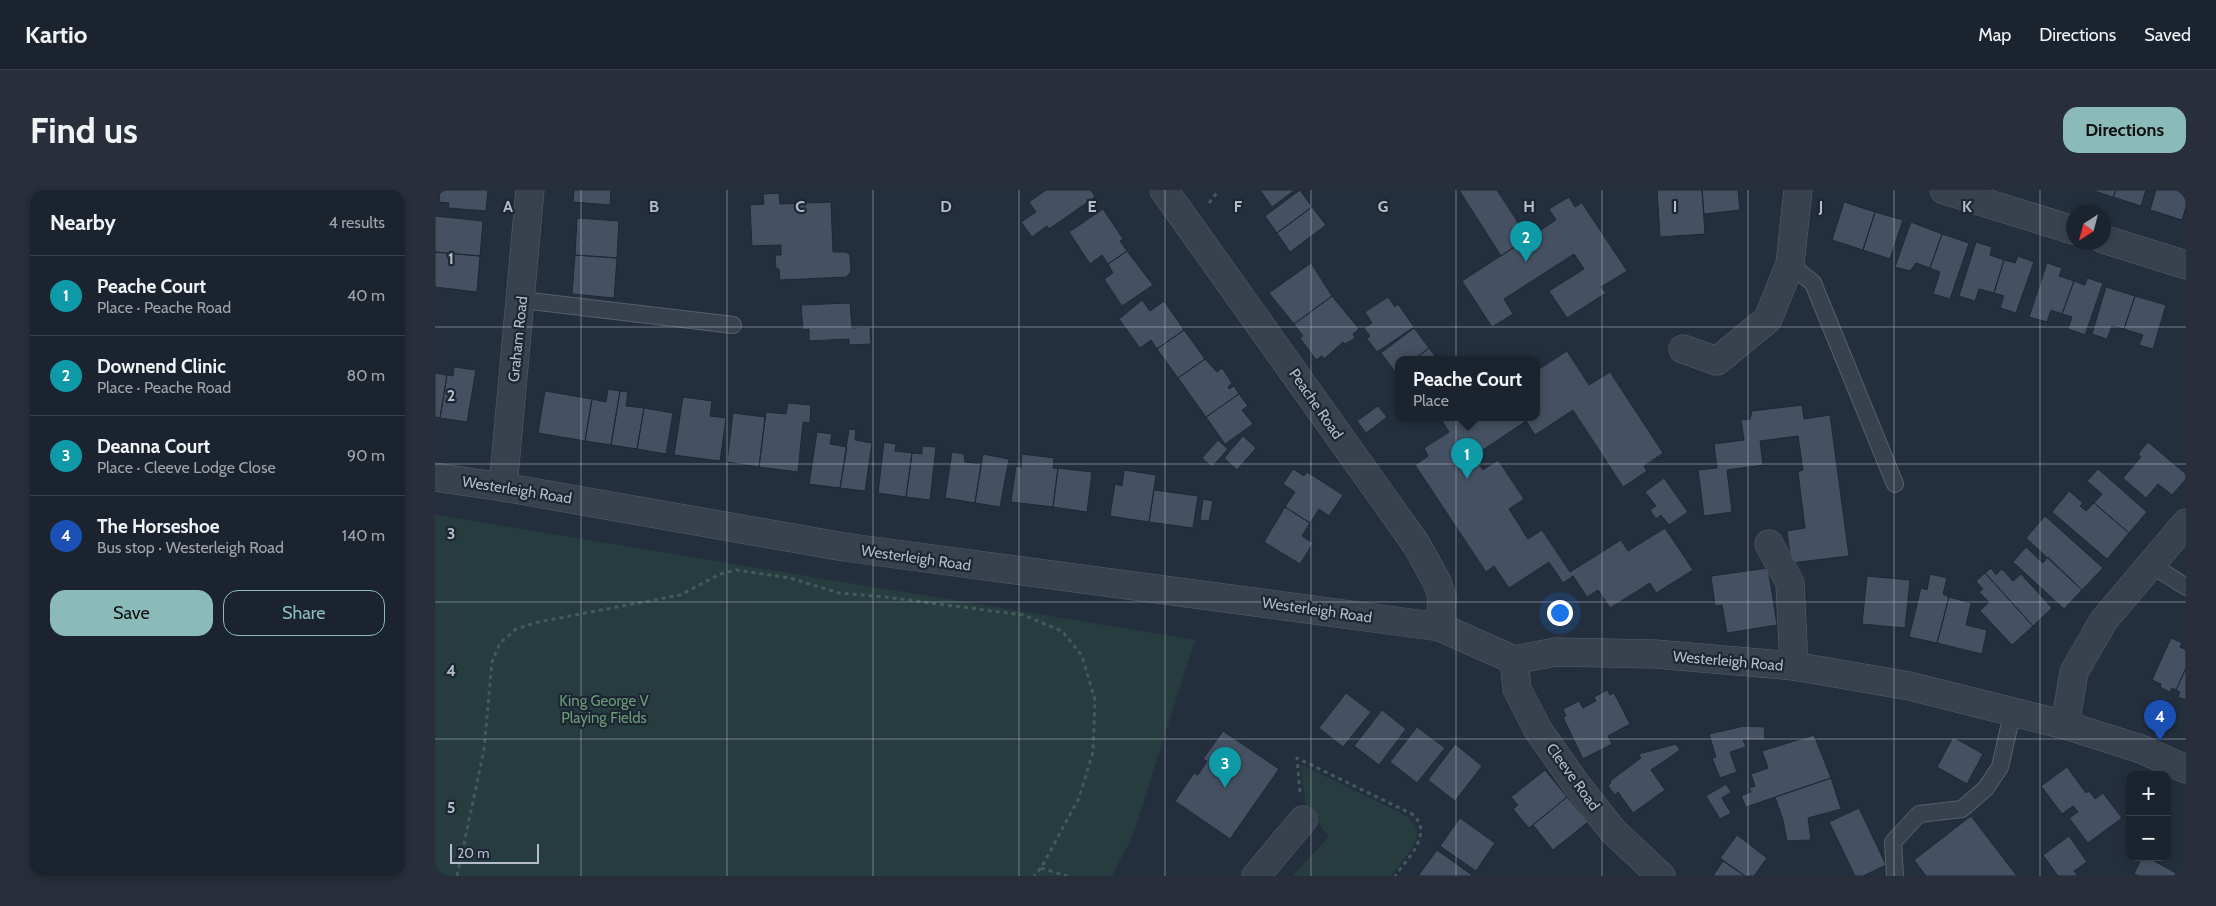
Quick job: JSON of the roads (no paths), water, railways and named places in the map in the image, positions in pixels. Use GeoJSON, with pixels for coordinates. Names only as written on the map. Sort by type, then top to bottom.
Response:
{"type":"FeatureCollection","features":[{"type":"Feature","properties":{"kind":"street","name":"Graham Road"},"geometry":{"type":"LineString","coordinates":[[503,487],[530,190]]}},
{"type":"Feature","properties":{"kind":"street","name":"Peache Road"},"geometry":{"type":"LineString","coordinates":[[1164,190],[1416,544],[1437,582],[1442,597],[1440,628]]}},
{"type":"Feature","properties":{"kind":"street"},"geometry":{"type":"LineString","coordinates":[[1683,349],[1717,361],[1768,319],[1790,264],[1798,190]]}},
{"type":"Feature","properties":{"kind":"street"},"geometry":{"type":"LineString","coordinates":[[1944,190],[2066,228]]}},
{"type":"Feature","properties":{"kind":"street"},"geometry":{"type":"LineString","coordinates":[[2111,242],[2186,265]]}},
{"type":"Feature","properties":{"kind":"street","name":"Westerleigh Road"},"geometry":{"type":"LineString","coordinates":[[435,477],[503,487],[844,547],[947,562],[1257,601],[1440,628],[1514,660],[1556,652],[1645,654],[1794,666],[1909,686],[2013,710],[2141,749],[2186,769]]}},
{"type":"Feature","properties":{"kind":"street"},"geometry":{"type":"LineString","coordinates":[[2065,725],[2073,672],[2103,620],[2186,523]]}},
{"type":"Feature","properties":{"kind":"street"},"geometry":{"type":"LineString","coordinates":[[1769,544],[1790,582],[1794,666]]}},
{"type":"Feature","properties":{"kind":"street","name":"Cleeve Road"},"geometry":{"type":"LineString","coordinates":[[1514,660],[1517,689],[1538,730],[1576,784],[1613,831],[1661,876]]}},
{"type":"Feature","properties":{"kind":"street"},"geometry":{"type":"LineString","coordinates":[[1256,876],[1303,820]]}},
{"type":"Feature","properties":{"kind":"lane"},"geometry":{"type":"LineString","coordinates":[[1790,264],[1813,283],[1895,484]]}},
{"type":"Feature","properties":{"kind":"lane"},"geometry":{"type":"LineString","coordinates":[[521,300],[733,325]]}},
{"type":"Feature","properties":{"kind":"lane"},"geometry":{"type":"LineString","coordinates":[[2150,564],[2186,587]]}},
{"type":"Feature","properties":{"kind":"lane"},"geometry":{"type":"LineString","coordinates":[[1895,876],[1893,842],[1919,814],[1962,809],[1986,788],[2000,767],[2013,710]]}},
{"type":"Feature","properties":{"kind":"place","name":"Downend Clinic"},"geometry":{"type":"Point","coordinates":[1526,262]}},
{"type":"Feature","properties":{"kind":"place","name":"Peache Court"},"geometry":{"type":"Point","coordinates":[1467,479]}},
{"type":"Feature","properties":{"kind":"place","name":"The Horseshoe"},"geometry":{"type":"Point","coordinates":[2160,741]}},
{"type":"Feature","properties":{"kind":"place","name":"Deanna Court"},"geometry":{"type":"Point","coordinates":[1225,788]}},
{"type":"Feature","properties":{"kind":"park label","name":"King George V Playing Fields"},"geometry":{"type":"Point","coordinates":[604,710]}}]}
